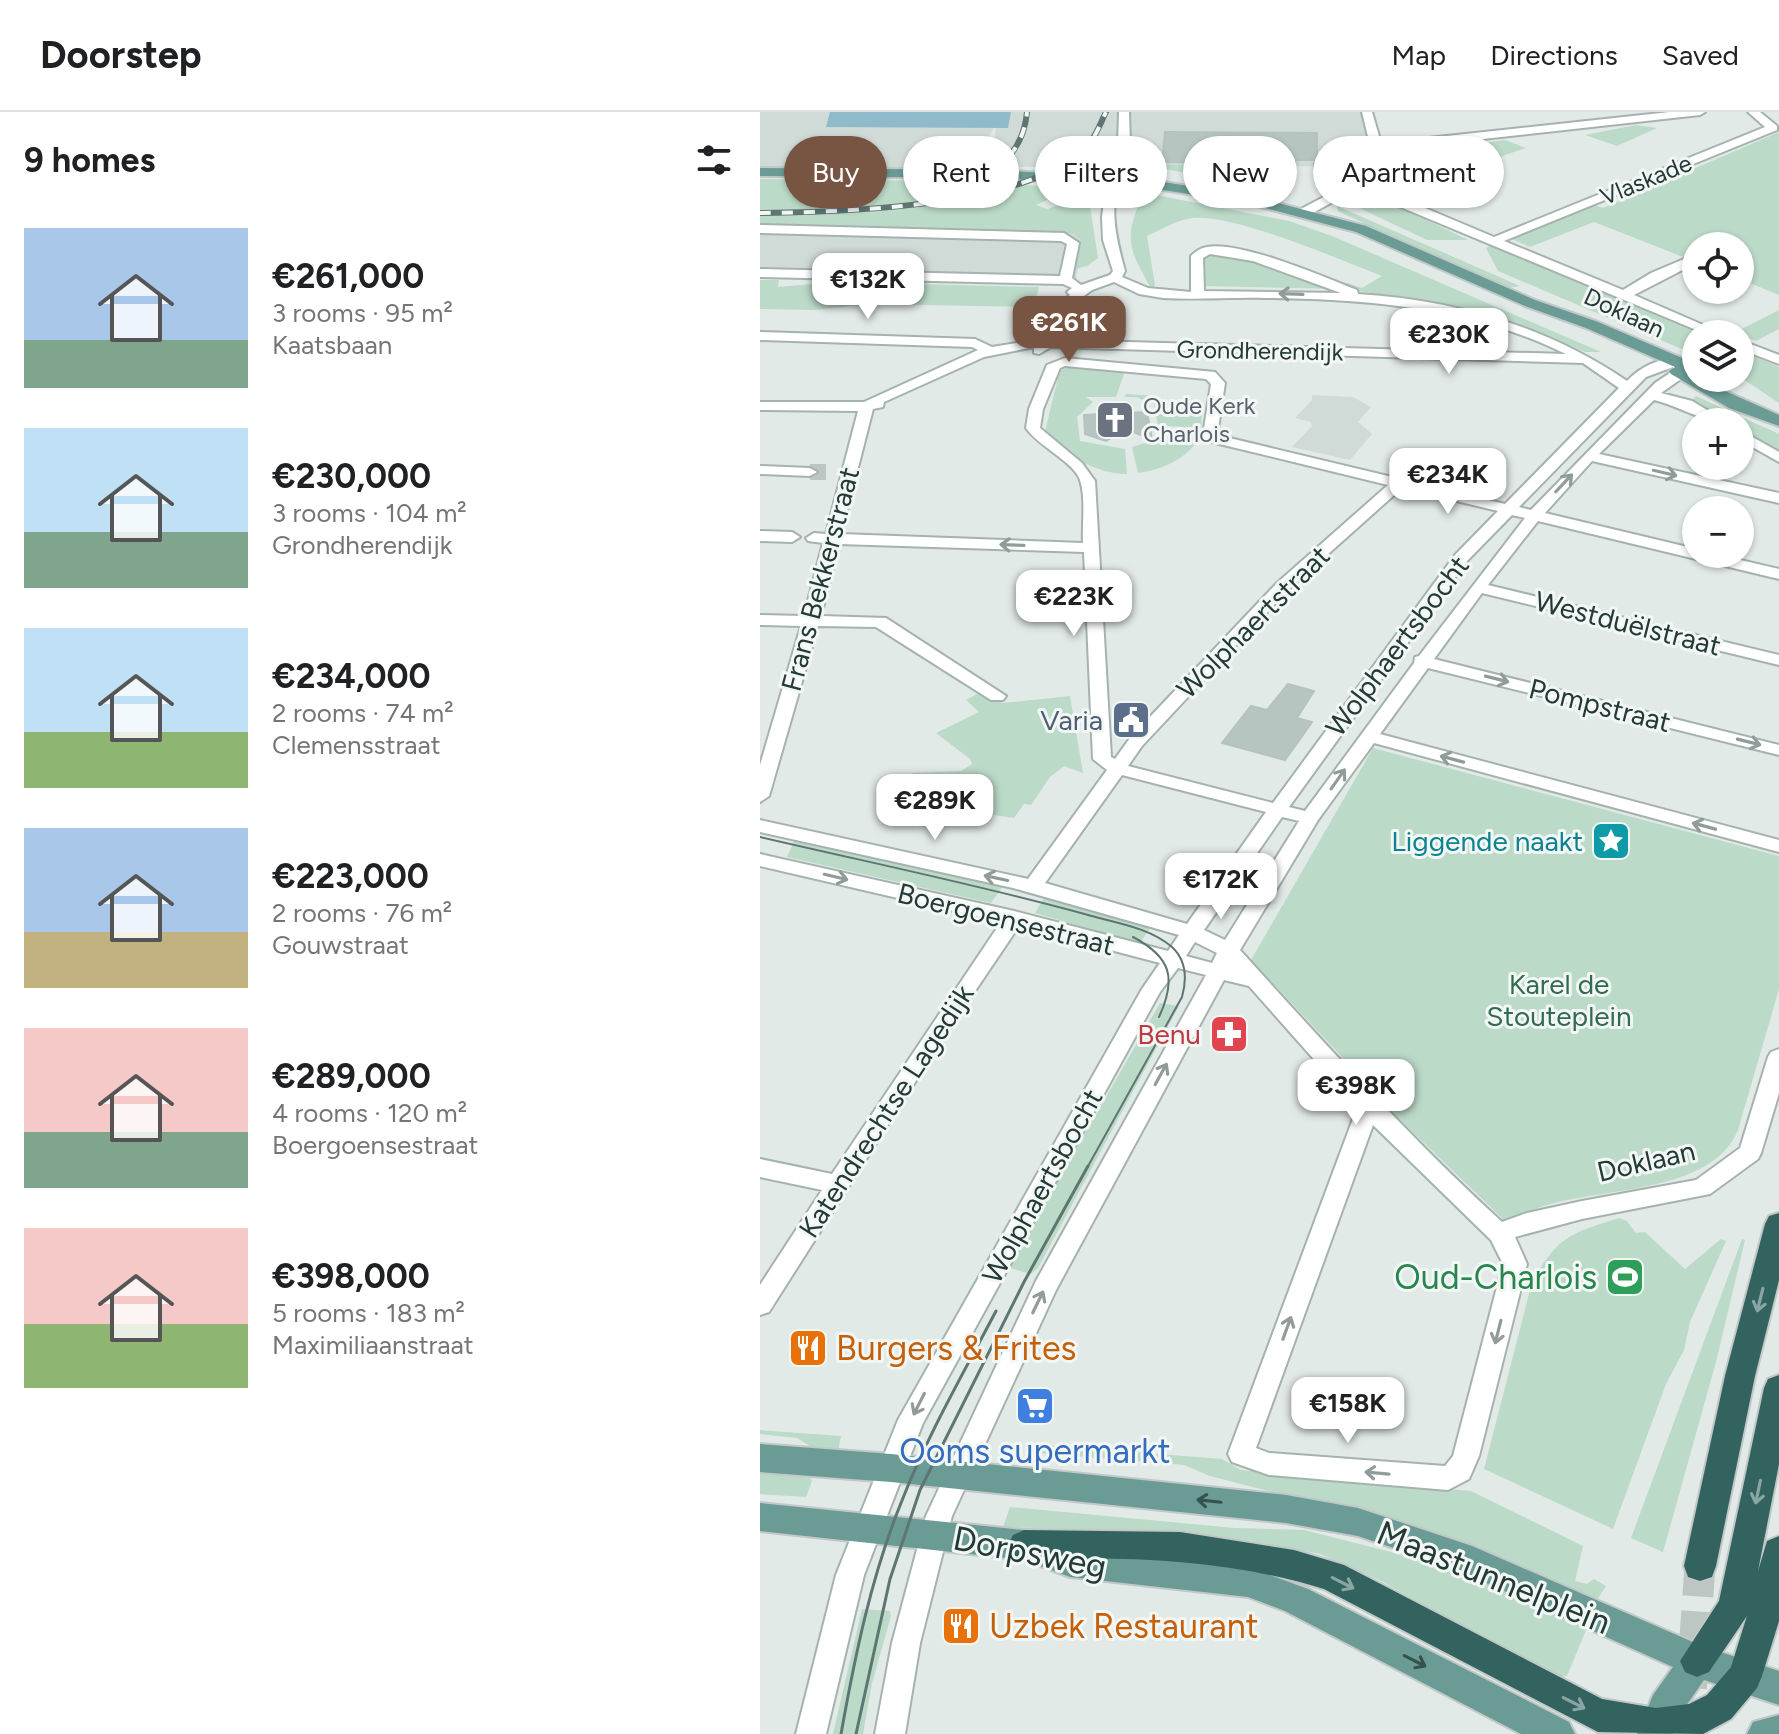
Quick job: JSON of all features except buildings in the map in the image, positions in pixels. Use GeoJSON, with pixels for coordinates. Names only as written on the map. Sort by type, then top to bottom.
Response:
{"type":"FeatureCollection","features":[{"type":"Feature","properties":{"kind":"highway"},"geometry":{"type":"LineString","coordinates":[[1700,1566],[1740,1376],[1779,1224]]}},
{"type":"Feature","properties":{"kind":"highway"},"geometry":{"type":"LineString","coordinates":[[1697,1661],[1734,1607],[1779,1388]]}},
{"type":"Feature","properties":{"kind":"highway"},"geometry":{"type":"LineString","coordinates":[[1024,1545],[1115,1542],[1224,1551],[1270,1558],[1310,1569],[1332,1576],[1598,1715],[1656,1730],[1693,1721],[1719,1707],[1745,1676],[1779,1551]]}},
{"type":"Feature","properties":{"kind":"main road"},"geometry":{"type":"LineString","coordinates":[[760,165],[1035,174]]}},
{"type":"Feature","properties":{"kind":"main road"},"geometry":{"type":"LineString","coordinates":[[760,172],[1035,175]]}},
{"type":"Feature","properties":{"kind":"main road","name":"Doklaan"},"geometry":{"type":"LineString","coordinates":[[1167,184],[1308,210],[1361,229],[1555,313],[1592,325],[1682,367]]}},
{"type":"Feature","properties":{"kind":"main road","name":"Doklaan"},"geometry":{"type":"LineString","coordinates":[[1555,313],[1576,326],[1661,364],[1682,368]]}},
{"type":"Feature","properties":{"kind":"main road","name":"Doklaan"},"geometry":{"type":"LineString","coordinates":[[1718,392],[1735,404],[1748,408]]}},
{"type":"Feature","properties":{"kind":"main road","name":"Doklaan"},"geometry":{"type":"LineString","coordinates":[[1734,392],[1752,408]]}},
{"type":"Feature","properties":{"kind":"main road","name":"Doklaan"},"geometry":{"type":"LineString","coordinates":[[1754,410],[1779,421]]}},
{"type":"Feature","properties":{"kind":"main road","name":"Dorpsweg"},"geometry":{"type":"LineString","coordinates":[[760,1458],[891,1468],[1286,1509]]}},
{"type":"Feature","properties":{"kind":"main road","name":"Maastunnelplein"},"geometry":{"type":"LineString","coordinates":[[1286,1509],[1358,1522],[1460,1556],[1697,1661],[1779,1688]]}},
{"type":"Feature","properties":{"kind":"main road","name":"Dorpsweg"},"geometry":{"type":"LineString","coordinates":[[760,1517],[1024,1545],[1070,1562],[1248,1582],[1296,1600],[1557,1734]]}},
{"type":"Feature","properties":{"kind":"main road"},"geometry":{"type":"LineString","coordinates":[[1656,1730],[1665,1707],[1697,1661]]}},
{"type":"Feature","properties":{"kind":"main road"},"geometry":{"type":"LineString","coordinates":[[1765,1734],[1779,1732]]}},
{"type":"Feature","properties":{"kind":"street"},"geometry":{"type":"LineString","coordinates":[[1124,112],[1124,136]]}},
{"type":"Feature","properties":{"kind":"street"},"geometry":{"type":"LineString","coordinates":[[1367,112],[1374,136]]}},
{"type":"Feature","properties":{"kind":"street"},"geometry":{"type":"LineString","coordinates":[[1479,136],[1700,112]]}},
{"type":"Feature","properties":{"kind":"street","name":"Vlaskade"},"geometry":{"type":"LineString","coordinates":[[1494,241],[1773,128],[1753,112]]}},
{"type":"Feature","properties":{"kind":"street"},"geometry":{"type":"LineString","coordinates":[[1308,210],[1313,207]]}},
{"type":"Feature","properties":{"kind":"street"},"geometry":{"type":"LineString","coordinates":[[760,406],[866,407],[885,402],[992,353],[1031,352],[1041,343],[1062,306],[1086,290],[1115,278],[1119,268],[1109,241],[1106,217],[1108,208]]}},
{"type":"Feature","properties":{"kind":"street"},"geometry":{"type":"LineString","coordinates":[[1109,222],[1118,208]]}},
{"type":"Feature","properties":{"kind":"street"},"geometry":{"type":"LineString","coordinates":[[1414,208],[1684,320]]}},
{"type":"Feature","properties":{"kind":"street"},"geometry":{"type":"LineString","coordinates":[[760,229],[1064,237],[1073,243],[1065,280]]}},
{"type":"Feature","properties":{"kind":"street"},"geometry":{"type":"LineString","coordinates":[[1198,293],[1197,256],[1207,250],[1223,251],[1292,270],[1354,293],[1354,297]]}},
{"type":"Feature","properties":{"kind":"street"},"geometry":{"type":"LineString","coordinates":[[1624,295],[1682,264]]}},
{"type":"Feature","properties":{"kind":"street"},"geometry":{"type":"LineString","coordinates":[[760,273],[1065,280],[1086,290]]}},
{"type":"Feature","properties":{"kind":"street"},"geometry":{"type":"LineString","coordinates":[[1115,278],[1147,292],[1354,297],[1503,323],[1550,340],[1582,359],[1624,391],[1694,408]]}},
{"type":"Feature","properties":{"kind":"street"},"geometry":{"type":"LineString","coordinates":[[760,336],[975,343],[992,353]]}},
{"type":"Feature","properties":{"kind":"street","name":"Grondherendijk"},"geometry":{"type":"LineString","coordinates":[[1041,343],[1582,359]]}},
{"type":"Feature","properties":{"kind":"street"},"geometry":{"type":"LineString","coordinates":[[1754,350],[1779,360]]}},
{"type":"Feature","properties":{"kind":"street","name":"Wolphaertsbocht"},"geometry":{"type":"LineString","coordinates":[[811,1734],[834,1631],[868,1528],[921,1400],[1152,989],[1193,935],[1342,717],[1461,558],[1624,391],[1647,371],[1661,364]]}},
{"type":"Feature","properties":{"kind":"street"},"geometry":{"type":"LineString","coordinates":[[1310,818],[1116,768],[1102,759],[1088,481],[1084,471],[1044,442],[1033,428],[1036,409],[1054,365],[1132,366],[1205,375],[1215,378],[1218,383],[1211,436],[1533,517],[1779,574]]}},
{"type":"Feature","properties":{"kind":"street","name":"Wolphaertsbocht"},"geometry":{"type":"LineString","coordinates":[[890,1734],[906,1643],[933,1535],[957,1476],[1045,1288],[1223,962],[1310,818],[1421,661],[1478,587],[1533,517],[1589,456],[1666,380],[1682,370]]}},
{"type":"Feature","properties":{"kind":"street","name":"Frans Bekkerstraat"},"geometry":{"type":"LineString","coordinates":[[760,796],[811,621],[823,539],[848,473],[866,407]]}},
{"type":"Feature","properties":{"kind":"street"},"geometry":{"type":"LineString","coordinates":[[1754,443],[1779,458]]}},
{"type":"Feature","properties":{"kind":"street"},"geometry":{"type":"LineString","coordinates":[[1589,456],[1779,498]]}},
{"type":"Feature","properties":{"kind":"street"},"geometry":{"type":"LineString","coordinates":[[760,470],[810,472]]}},
{"type":"Feature","properties":{"kind":"street"},"geometry":{"type":"LineString","coordinates":[[828,472],[848,473]]}},
{"type":"Feature","properties":{"kind":"street","name":"Wolphaertstraat"},"geometry":{"type":"LineString","coordinates":[[1116,768],[1136,742],[1283,586],[1398,484]]}},
{"type":"Feature","properties":{"kind":"street"},"geometry":{"type":"LineString","coordinates":[[760,536],[792,537]]}},
{"type":"Feature","properties":{"kind":"street"},"geometry":{"type":"LineString","coordinates":[[823,539],[1090,548]]}},
{"type":"Feature","properties":{"kind":"street","name":"Westduëlstraat"},"geometry":{"type":"LineString","coordinates":[[1478,587],[1779,660]]}},
{"type":"Feature","properties":{"kind":"street"},"geometry":{"type":"LineString","coordinates":[[760,620],[880,622],[997,696]]}},
{"type":"Feature","properties":{"kind":"street","name":"Pompstraat"},"geometry":{"type":"LineString","coordinates":[[1421,661],[1779,750]]}},
{"type":"Feature","properties":{"kind":"street"},"geometry":{"type":"LineString","coordinates":[[1368,736],[1779,846]]}},
{"type":"Feature","properties":{"kind":"street"},"geometry":{"type":"LineString","coordinates":[[1033,886],[1116,768]]}},
{"type":"Feature","properties":{"kind":"street","name":"Boergoensestraat"},"geometry":{"type":"LineString","coordinates":[[760,826],[1033,886],[1161,922],[1193,935],[1223,962],[1252,980],[1425,1165],[1499,1233]]}},
{"type":"Feature","properties":{"kind":"street","name":"Boergoensestraat"},"geometry":{"type":"LineString","coordinates":[[760,860],[1014,918],[1173,962],[1223,962]]}},
{"type":"Feature","properties":{"kind":"street","name":"Katendrechtse Lagedijk"},"geometry":{"type":"LineString","coordinates":[[760,1305],[1014,918]]}},
{"type":"Feature","properties":{"kind":"street","name":"Doklaan"},"geometry":{"type":"LineString","coordinates":[[1499,1233],[1527,1222],[1702,1188],[1750,1153],[1779,1057]]}},
{"type":"Feature","properties":{"kind":"street","name":"Maastunnelplein"},"geometry":{"type":"LineString","coordinates":[[1369,1107],[1241,1454],[1269,1464],[1443,1478],[1455,1476],[1466,1456],[1515,1264],[1511,1250],[1499,1233]]}},
{"type":"Feature","properties":{"kind":"street"},"geometry":{"type":"LineString","coordinates":[[760,1168],[837,1184]]}},
{"type":"Feature","properties":{"kind":"shaded area"},"geometry":{"type":"Polygon","coordinates":[[[760,112],[1374,112],[1380,136],[1313,136],[1313,166],[1297,166],[1297,136],[1183,136],[1183,167],[1167,167],[1167,136],[1035,136],[1035,167],[1019,167],[1019,136],[995,136],[996,125],[989,136],[903,136],[903,174],[887,173],[887,136],[784,136],[784,171],[760,171],[760,112]]]}},
{"type":"Feature","properties":{"kind":"shaded area"},"geometry":{"type":"Polygon","coordinates":[[[760,223],[1087,235],[1075,282],[760,277],[760,223]]]}},
{"type":"Feature","properties":{"kind":"shaded area"},"geometry":{"type":"Polygon","coordinates":[[[1312,395],[1353,397],[1371,407],[1358,422],[1372,434],[1350,460],[1292,447],[1312,426],[1311,422],[1295,418],[1312,400],[1312,395]]]}},
{"type":"Feature","properties":{"kind":"green space"},"geometry":{"type":"Polygon","coordinates":[[[1636,125],[1657,128],[1617,146],[1585,135],[1636,125]]]}},
{"type":"Feature","properties":{"kind":"green space"},"geometry":{"type":"Polygon","coordinates":[[[1779,132],[1779,295],[1754,285],[1754,232],[1682,232],[1682,257],[1594,222],[1530,247],[1512,239],[1594,205],[1603,208],[1779,132]]]}},
{"type":"Feature","properties":{"kind":"green space"},"geometry":{"type":"Polygon","coordinates":[[[1505,140],[1526,148],[1504,155],[1505,140]]]}},
{"type":"Feature","properties":{"kind":"green space"},"geometry":{"type":"Polygon","coordinates":[[[1167,165],[1183,165],[1183,172],[1167,169],[1167,165]]]}},
{"type":"Feature","properties":{"kind":"green space"},"geometry":{"type":"Polygon","coordinates":[[[760,179],[784,179],[784,208],[887,208],[887,180],[903,180],[903,208],[1019,208],[1019,185],[1035,186],[1035,208],[1090,208],[1098,258],[1087,266],[1071,270],[1081,240],[1074,234],[760,224],[760,179]]]}},
{"type":"Feature","properties":{"kind":"green space"},"geometry":{"type":"Polygon","coordinates":[[[1167,197],[1183,200],[1183,208],[1223,208],[1289,221],[1332,236],[1601,352],[1585,352],[1483,310],[1352,290],[1343,286],[1347,283],[1362,288],[1382,276],[1284,238],[1205,218],[1182,220],[1147,236],[1155,285],[1151,289],[1133,253],[1132,225],[1138,208],[1167,208],[1167,197]]]}},
{"type":"Feature","properties":{"kind":"green space"},"geometry":{"type":"Polygon","coordinates":[[[1337,208],[1342,208],[1520,286],[1507,288],[1338,211],[1337,208]]]}},
{"type":"Feature","properties":{"kind":"green space"},"geometry":{"type":"Polygon","coordinates":[[[1359,208],[1403,208],[1468,240],[1427,240],[1359,208]]]}},
{"type":"Feature","properties":{"kind":"green space"},"geometry":{"type":"Polygon","coordinates":[[[1491,245],[1682,326],[1682,349],[1498,271],[1486,248],[1491,245]]]}},
{"type":"Feature","properties":{"kind":"green space"},"geometry":{"type":"Polygon","coordinates":[[[1220,253],[1273,266],[1339,289],[1203,286],[1202,257],[1220,253]]]}},
{"type":"Feature","properties":{"kind":"green space"},"geometry":{"type":"Polygon","coordinates":[[[760,280],[779,280],[778,287],[835,282],[1039,287],[1034,307],[872,304],[813,310],[760,309],[760,280]]]}},
{"type":"Feature","properties":{"kind":"green space"},"geometry":{"type":"Polygon","coordinates":[[[1779,310],[1779,329],[1756,341],[1754,323],[1779,310]]]}},
{"type":"Feature","properties":{"kind":"green space"},"geometry":{"type":"Polygon","coordinates":[[[1754,356],[1779,367],[1779,403],[1754,386],[1754,356]]]}},
{"type":"Feature","properties":{"kind":"green space"},"geometry":{"type":"Polygon","coordinates":[[[1060,370],[1125,371],[1116,397],[1086,397],[1093,402],[1077,417],[1080,441],[1125,449],[1127,474],[1104,471],[1082,462],[1061,448],[1045,431],[1060,370]]]}},
{"type":"Feature","properties":{"kind":"green space"},"geometry":{"type":"Polygon","coordinates":[[[1126,394],[1156,396],[1166,410],[1202,411],[1201,434],[1198,434],[1198,428],[1166,426],[1164,433],[1159,432],[1154,404],[1136,397],[1125,397],[1126,394]]]}},
{"type":"Feature","properties":{"kind":"green space"},"geometry":{"type":"Polygon","coordinates":[[[1696,396],[1722,408],[1701,408],[1690,402],[1696,396]]]}},
{"type":"Feature","properties":{"kind":"green space"},"geometry":{"type":"Polygon","coordinates":[[[1754,423],[1779,434],[1779,451],[1754,436],[1754,423]]]}},
{"type":"Feature","properties":{"kind":"green space"},"geometry":{"type":"Polygon","coordinates":[[[1159,436],[1200,437],[1195,445],[1173,462],[1138,473],[1132,447],[1159,439],[1159,436]]]}},
{"type":"Feature","properties":{"kind":"green space"},"geometry":{"type":"Polygon","coordinates":[[[977,694],[1003,703],[1070,696],[1083,773],[1064,766],[1050,777],[1031,805],[1024,804],[1014,818],[955,809],[942,827],[906,816],[912,773],[961,771],[972,764],[970,759],[936,733],[979,712],[966,700],[977,694]]]}},
{"type":"Feature","properties":{"kind":"green space","name":"Karel de Stouteplein"},"geometry":{"type":"Polygon","coordinates":[[[1373,748],[1779,856],[1779,989],[1738,1130],[1725,1150],[1706,1165],[1682,1176],[1628,1190],[1551,1204],[1505,1221],[1396,1116],[1391,1118],[1353,1078],[1358,1074],[1251,960],[1373,748]]]}},
{"type":"Feature","properties":{"kind":"green space"},"geometry":{"type":"Polygon","coordinates":[[[795,839],[1003,886],[991,903],[787,857],[795,839]]]}},
{"type":"Feature","properties":{"kind":"green space"},"geometry":{"type":"Polygon","coordinates":[[[1045,896],[1151,927],[1139,944],[1035,913],[1045,896]]]}},
{"type":"Feature","properties":{"kind":"green space"},"geometry":{"type":"Polygon","coordinates":[[[1160,1003],[1179,1006],[1038,1268],[1031,1274],[1010,1268],[1010,1264],[1160,1003]]]}},
{"type":"Feature","properties":{"kind":"green space"},"geometry":{"type":"Polygon","coordinates":[[[1619,1218],[1627,1221],[1636,1233],[1645,1232],[1685,1269],[1721,1239],[1726,1241],[1690,1322],[1684,1350],[1666,1384],[1613,1529],[1484,1469],[1532,1282],[1550,1255],[1567,1238],[1619,1218]]]}},
{"type":"Feature","properties":{"kind":"green space"},"geometry":{"type":"Polygon","coordinates":[[[1742,1239],[1745,1240],[1716,1362],[1663,1552],[1631,1538],[1742,1239]]]}},
{"type":"Feature","properties":{"kind":"green space"},"geometry":{"type":"Polygon","coordinates":[[[760,1430],[841,1436],[838,1451],[816,1450],[797,1438],[760,1434],[760,1430]]]}},
{"type":"Feature","properties":{"kind":"green space"},"geometry":{"type":"Polygon","coordinates":[[[1031,1444],[1222,1459],[1241,1470],[1471,1491],[1583,1546],[1575,1581],[1587,1584],[1594,1579],[1606,1586],[1597,1600],[1391,1523],[1210,1476],[1184,1465],[1038,1453],[1029,1449],[1031,1444]]]}},
{"type":"Feature","properties":{"kind":"green space"},"geometry":{"type":"Polygon","coordinates":[[[760,1473],[810,1478],[812,1481],[806,1497],[760,1494],[760,1473]]]}},
{"type":"Feature","properties":{"kind":"green space"},"geometry":{"type":"Polygon","coordinates":[[[1010,1507],[1235,1528],[1304,1530],[1415,1558],[1501,1590],[1586,1630],[1567,1676],[1558,1677],[1377,1579],[1320,1554],[1245,1540],[1129,1531],[1003,1527],[1010,1507]]]}},
{"type":"Feature","properties":{"kind":"green space"},"geometry":{"type":"Polygon","coordinates":[[[862,1609],[890,1611],[891,1616],[872,1683],[863,1734],[833,1734],[862,1609]]]}},
{"type":"Feature","properties":{"kind":"water"},"geometry":{"type":"Polygon","coordinates":[[[830,112],[1011,112],[1008,128],[826,127],[830,112]]]}},
{"type":"Feature","properties":{"kind":"tunnel"},"geometry":{"type":"LineString","coordinates":[[810,472],[828,472]]}},
{"type":"Feature","properties":{"kind":"tunnel"},"geometry":{"type":"LineString","coordinates":[[1693,1734],[1690,1708],[1700,1566]]}},
{"type":"Feature","properties":{"kind":"tram line"},"geometry":{"type":"LineString","coordinates":[[760,837],[1116,922],[1152,934],[1177,952],[1184,970],[1182,997],[1087,1168]]}},
{"type":"Feature","properties":{"kind":"tram line"},"geometry":{"type":"LineString","coordinates":[[1133,937],[1156,952],[1167,970],[1168,991],[1159,1017]]}},
{"type":"Feature","properties":{"kind":"tram line"},"geometry":{"type":"LineString","coordinates":[[856,1734],[890,1579],[920,1490],[1024,1282],[1088,1166]]}},
{"type":"Feature","properties":{"kind":"tram line"},"geometry":{"type":"LineString","coordinates":[[841,1734],[865,1617],[890,1531],[922,1454],[996,1311]]}},
{"type":"Feature","properties":{"kind":"railway"},"geometry":{"type":"LineString","coordinates":[[1019,140],[1027,112]]}},
{"type":"Feature","properties":{"kind":"railway"},"geometry":{"type":"LineString","coordinates":[[760,213],[885,208],[982,194],[1026,182],[1062,165],[1089,144],[1106,112]]}},
{"type":"Feature","properties":{"kind":"place","name":"Oude Kerk Charlois"},"geometry":{"type":"Point","coordinates":[1115,420]}},
{"type":"Feature","properties":{"kind":"place","name":"Varia"},"geometry":{"type":"Point","coordinates":[1131,720]}},
{"type":"Feature","properties":{"kind":"place","name":"Liggende naakt"},"geometry":{"type":"Point","coordinates":[1611,841]}},
{"type":"Feature","properties":{"kind":"place","name":"Benu"},"geometry":{"type":"Point","coordinates":[1229,1034]}},
{"type":"Feature","properties":{"kind":"place","name":"Oud-Charlois"},"geometry":{"type":"Point","coordinates":[1625,1277]}},
{"type":"Feature","properties":{"kind":"place","name":"Burgers & Frites"},"geometry":{"type":"Point","coordinates":[808,1348]}},
{"type":"Feature","properties":{"kind":"place","name":"Ooms supermarkt"},"geometry":{"type":"Point","coordinates":[1035,1406]}},
{"type":"Feature","properties":{"kind":"place","name":"Uzbek Restaurant"},"geometry":{"type":"Point","coordinates":[961,1626]}}]}
